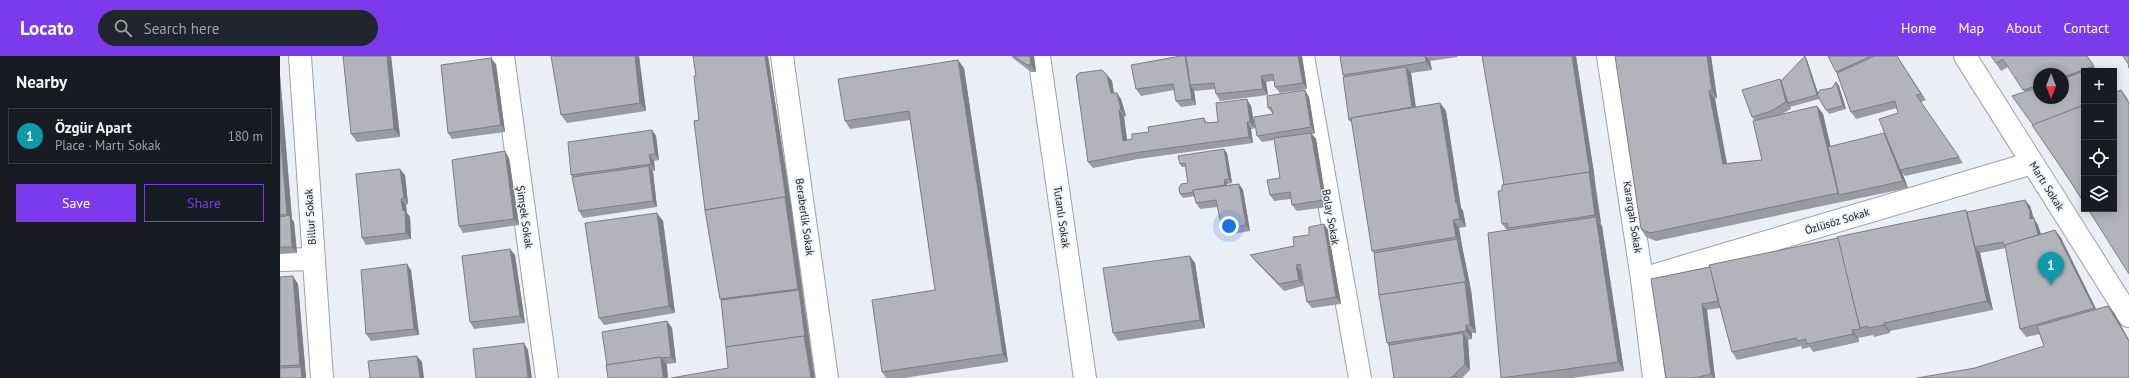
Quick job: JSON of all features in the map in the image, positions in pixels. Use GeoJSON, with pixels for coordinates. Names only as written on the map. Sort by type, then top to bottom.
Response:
{"type":"FeatureCollection","features":[{"type":"Feature","properties":{"kind":"street","name":"Billur Sokak"},"geometry":{"type":"LineString","coordinates":[[300,56],[322,378]]}},
{"type":"Feature","properties":{"kind":"street","name":"Şimşek Sokak"},"geometry":{"type":"LineString","coordinates":[[503,56],[547,378]]}},
{"type":"Feature","properties":{"kind":"street","name":"Beraberlik Sokak"},"geometry":{"type":"LineString","coordinates":[[782,56],[827,378]]}},
{"type":"Feature","properties":{"kind":"street","name":"Bolay Sokak"},"geometry":{"type":"LineString","coordinates":[[1303,56],[1360,378]]}},
{"type":"Feature","properties":{"kind":"street","name":"Karargah Sokak"},"geometry":{"type":"LineString","coordinates":[[1608,56],[1642,279],[1654,378]]}},
{"type":"Feature","properties":{"kind":"street","name":"Martı Sokak"},"geometry":{"type":"LineString","coordinates":[[1965,56],[2129,316]]}},
{"type":"Feature","properties":{"kind":"street","name":"Tutanlı Sokak"},"geometry":{"type":"LineString","coordinates":[[1045,57],[1085,378]]}},
{"type":"Feature","properties":{"kind":"street","name":"Özlüsöz Sokak"},"geometry":{"type":"LineString","coordinates":[[1642,279],[2032,163]]}},
{"type":"Feature","properties":{"kind":"street"},"geometry":{"type":"LineString","coordinates":[[280,260],[313,260]]}},
{"type":"Feature","properties":{"kind":"building"},"geometry":{"type":"Polygon","coordinates":[[[343,56],[387,56],[394,129],[351,134],[343,56]]]}},
{"type":"Feature","properties":{"kind":"building"},"geometry":{"type":"Polygon","coordinates":[[[551,56],[635,56],[640,103],[561,115],[551,56]]]}},
{"type":"Feature","properties":{"kind":"building"},"geometry":{"type":"Polygon","coordinates":[[[693,56],[765,56],[786,199],[785,197],[705,210],[694,121],[699,120],[693,56]]]}},
{"type":"Feature","properties":{"kind":"building"},"geometry":{"type":"Polygon","coordinates":[[[1014,56],[1030,56],[1031,65],[1027,65],[1014,56]]]}},
{"type":"Feature","properties":{"kind":"building"},"geometry":{"type":"Polygon","coordinates":[[[1185,56],[1192,99],[1176,101],[1173,84],[1136,89],[1131,65],[1185,56]]]}},
{"type":"Feature","properties":{"kind":"building"},"geometry":{"type":"Polygon","coordinates":[[[1186,56],[1298,56],[1303,83],[1275,87],[1273,74],[1261,76],[1263,89],[1216,94],[1214,83],[1190,85],[1186,56]]]}},
{"type":"Feature","properties":{"kind":"building"},"geometry":{"type":"Polygon","coordinates":[[[1340,56],[1425,56],[1426,62],[1343,75],[1340,56]]]}},
{"type":"Feature","properties":{"kind":"building"},"geometry":{"type":"Polygon","coordinates":[[[1482,56],[1572,56],[1590,173],[1504,185],[1482,56]]]}},
{"type":"Feature","properties":{"kind":"building"},"geometry":{"type":"Polygon","coordinates":[[[1615,56],[1707,56],[1712,91],[1709,91],[1723,164],[1762,160],[1753,121],[1817,106],[1838,193],[1650,233],[1641,229],[1615,56]]]}},
{"type":"Feature","properties":{"kind":"building"},"geometry":{"type":"Polygon","coordinates":[[[1805,56],[1817,95],[1788,103],[1781,81],[1805,56]]]}},
{"type":"Feature","properties":{"kind":"building"},"geometry":{"type":"Polygon","coordinates":[[[1828,56],[1871,56],[1836,72],[1828,56]]]}},
{"type":"Feature","properties":{"kind":"building"},"geometry":{"type":"Polygon","coordinates":[[[1875,56],[1897,56],[1921,94],[1916,95],[1959,157],[1900,170],[1879,119],[1898,113],[1895,101],[1851,112],[1837,73],[1875,56]]]}},
{"type":"Feature","properties":{"kind":"building"},"geometry":{"type":"Polygon","coordinates":[[[1991,56],[2087,56],[2094,66],[2081,68],[2081,71],[2069,75],[2069,68],[2033,68],[2033,87],[2023,90],[2003,59],[1996,63],[1991,56]]]}},
{"type":"Feature","properties":{"kind":"building"},"geometry":{"type":"Polygon","coordinates":[[[2123,56],[2129,56],[2129,65],[2123,56]]]}},
{"type":"Feature","properties":{"kind":"building"},"geometry":{"type":"Polygon","coordinates":[[[491,58],[501,125],[448,133],[441,65],[491,58]]]}},
{"type":"Feature","properties":{"kind":"building"},"geometry":{"type":"Polygon","coordinates":[[[958,60],[1003,354],[882,372],[872,300],[935,290],[909,111],[845,121],[838,79],[958,60]]]}},
{"type":"Feature","properties":{"kind":"building"},"geometry":{"type":"Polygon","coordinates":[[[1406,67],[1412,107],[1351,118],[1351,120],[1349,120],[1343,77],[1406,67]]]}},
{"type":"Feature","properties":{"kind":"building"},"geometry":{"type":"Polygon","coordinates":[[[1102,70],[1107,75],[1111,93],[1117,93],[1121,110],[1119,110],[1123,141],[1132,139],[1132,134],[1149,132],[1148,127],[1204,118],[1205,123],[1218,122],[1216,103],[1247,99],[1250,122],[1247,122],[1249,137],[1134,153],[1088,162],[1076,76],[1079,73],[1102,70]]]}},
{"type":"Feature","properties":{"kind":"building"},"geometry":{"type":"Polygon","coordinates":[[[2081,72],[2081,106],[2033,125],[2012,96],[2033,89],[2033,104],[2069,104],[2069,77],[2081,72]]]}},
{"type":"Feature","properties":{"kind":"building"},"geometry":{"type":"Polygon","coordinates":[[[1780,79],[1786,102],[1771,111],[1752,117],[1742,90],[1780,79]]]}},
{"type":"Feature","properties":{"kind":"building"},"geometry":{"type":"Polygon","coordinates":[[[1836,82],[1843,106],[1826,110],[1817,95],[1820,90],[1832,88],[1836,82]]]}},
{"type":"Feature","properties":{"kind":"building"},"geometry":{"type":"Polygon","coordinates":[[[1305,90],[1311,127],[1257,136],[1254,117],[1273,114],[1271,107],[1268,108],[1267,96],[1305,90]]]}},
{"type":"Feature","properties":{"kind":"building"},"geometry":{"type":"Polygon","coordinates":[[[2121,90],[2129,104],[2129,274],[2090,212],[2117,212],[2117,92],[2121,90]]]}},
{"type":"Feature","properties":{"kind":"building"},"geometry":{"type":"Polygon","coordinates":[[[1440,103],[1456,203],[1460,219],[1453,220],[1456,237],[1372,251],[1351,118],[1440,103]]]}},
{"type":"Feature","properties":{"kind":"building"},"geometry":{"type":"Polygon","coordinates":[[[2081,106],[2081,198],[2071,182],[2032,125],[2081,106]]]}},
{"type":"Feature","properties":{"kind":"building"},"geometry":{"type":"Polygon","coordinates":[[[652,130],[655,154],[649,155],[651,164],[571,175],[568,142],[652,130]]]}},
{"type":"Feature","properties":{"kind":"building"},"geometry":{"type":"Polygon","coordinates":[[[280,131],[287,214],[280,215],[280,131]]]}},
{"type":"Feature","properties":{"kind":"building"},"geometry":{"type":"Polygon","coordinates":[[[1311,133],[1323,200],[1292,205],[1290,192],[1270,195],[1267,180],[1280,178],[1274,138],[1311,133]]]}},
{"type":"Feature","properties":{"kind":"building"},"geometry":{"type":"Polygon","coordinates":[[[1884,133],[1903,181],[1839,195],[1828,147],[1884,133]]]}},
{"type":"Feature","properties":{"kind":"building"},"geometry":{"type":"Polygon","coordinates":[[[1224,149],[1229,179],[1224,180],[1225,185],[1193,190],[1194,192],[1180,194],[1179,188],[1181,184],[1188,183],[1185,163],[1180,164],[1178,156],[1224,149]]]}},
{"type":"Feature","properties":{"kind":"building"},"geometry":{"type":"Polygon","coordinates":[[[505,151],[514,219],[459,226],[452,160],[505,151]]]}},
{"type":"Feature","properties":{"kind":"building"},"geometry":{"type":"Polygon","coordinates":[[[649,166],[653,201],[579,211],[572,177],[649,166]]]}},
{"type":"Feature","properties":{"kind":"building"},"geometry":{"type":"Polygon","coordinates":[[[400,169],[404,198],[401,199],[403,211],[405,210],[406,233],[362,238],[356,174],[400,169]]]}},
{"type":"Feature","properties":{"kind":"building"},"geometry":{"type":"Polygon","coordinates":[[[1589,172],[1595,215],[1508,228],[1507,223],[1502,224],[1498,191],[1502,191],[1502,185],[1589,172]]]}},
{"type":"Feature","properties":{"kind":"building"},"geometry":{"type":"Polygon","coordinates":[[[1239,184],[1246,225],[1222,229],[1216,200],[1196,203],[1193,190],[1239,184]]]}},
{"type":"Feature","properties":{"kind":"building"},"geometry":{"type":"Polygon","coordinates":[[[785,197],[798,289],[720,299],[705,210],[785,197]]]}},
{"type":"Feature","properties":{"kind":"building"},"geometry":{"type":"Polygon","coordinates":[[[2025,200],[2030,211],[2030,219],[2034,218],[2038,235],[2005,246],[2003,242],[1975,247],[1967,212],[2025,200]]]}},
{"type":"Feature","properties":{"kind":"building"},"geometry":{"type":"Polygon","coordinates":[[[1966,210],[1987,301],[1884,323],[1884,325],[1860,328],[1837,237],[1966,210]]]}},
{"type":"Feature","properties":{"kind":"building"},"geometry":{"type":"Polygon","coordinates":[[[657,213],[669,306],[599,318],[585,223],[657,213]]]}},
{"type":"Feature","properties":{"kind":"building"},"geometry":{"type":"Polygon","coordinates":[[[290,215],[292,247],[280,247],[280,217],[290,215]]]}},
{"type":"Feature","properties":{"kind":"building"},"geometry":{"type":"Polygon","coordinates":[[[1596,217],[1618,362],[1501,378],[1488,233],[1596,217]]]}},
{"type":"Feature","properties":{"kind":"building"},"geometry":{"type":"Polygon","coordinates":[[[1324,224],[1336,297],[1307,302],[1300,264],[1296,265],[1299,280],[1279,284],[1250,255],[1294,246],[1293,237],[1309,235],[1309,227],[1324,224]]]}},
{"type":"Feature","properties":{"kind":"building"},"geometry":{"type":"Polygon","coordinates":[[[2055,230],[2094,308],[2020,329],[2005,245],[2055,230]]]}},
{"type":"Feature","properties":{"kind":"building"},"geometry":{"type":"Polygon","coordinates":[[[1838,238],[1860,329],[1852,330],[1853,334],[1807,344],[1806,339],[1797,341],[1796,338],[1732,352],[1709,265],[1838,238]]]}},
{"type":"Feature","properties":{"kind":"building"},"geometry":{"type":"Polygon","coordinates":[[[1457,239],[1466,283],[1379,295],[1374,253],[1457,239]]]}},
{"type":"Feature","properties":{"kind":"building"},"geometry":{"type":"Polygon","coordinates":[[[510,249],[520,316],[470,322],[462,256],[510,249]]]}},
{"type":"Feature","properties":{"kind":"building"},"geometry":{"type":"Polygon","coordinates":[[[1190,256],[1200,320],[1113,333],[1103,268],[1190,256]]]}},
{"type":"Feature","properties":{"kind":"building"},"geometry":{"type":"Polygon","coordinates":[[[407,264],[414,329],[366,334],[361,270],[407,264]]]}},
{"type":"Feature","properties":{"kind":"building"},"geometry":{"type":"Polygon","coordinates":[[[1710,267],[1718,301],[1702,304],[1711,374],[1694,378],[1666,378],[1651,279],[1710,267]]]}},
{"type":"Feature","properties":{"kind":"building"},"geometry":{"type":"Polygon","coordinates":[[[293,276],[300,365],[280,366],[280,277],[293,276]]]}},
{"type":"Feature","properties":{"kind":"building"},"geometry":{"type":"Polygon","coordinates":[[[1465,282],[1470,325],[1466,325],[1466,331],[1387,343],[1379,295],[1465,282]]]}},
{"type":"Feature","properties":{"kind":"building"},"geometry":{"type":"Polygon","coordinates":[[[799,290],[805,337],[726,347],[721,300],[799,290]]]}},
{"type":"Feature","properties":{"kind":"building"},"geometry":{"type":"Polygon","coordinates":[[[2108,306],[2129,341],[2129,378],[1917,378],[1975,368],[2044,346],[2037,326],[2108,306]]]}},
{"type":"Feature","properties":{"kind":"building"},"geometry":{"type":"Polygon","coordinates":[[[667,321],[671,357],[661,357],[607,365],[602,332],[667,321]]]}},
{"type":"Feature","properties":{"kind":"building"},"geometry":{"type":"Polygon","coordinates":[[[1463,333],[1465,364],[1451,378],[1394,378],[1389,345],[1463,333]]]}},
{"type":"Feature","properties":{"kind":"building"},"geometry":{"type":"Polygon","coordinates":[[[804,336],[811,378],[671,378],[728,368],[726,347],[804,336]]]}},
{"type":"Feature","properties":{"kind":"building"},"geometry":{"type":"Polygon","coordinates":[[[524,343],[528,378],[476,378],[473,349],[524,343]]]}},
{"type":"Feature","properties":{"kind":"building"},"geometry":{"type":"Polygon","coordinates":[[[417,356],[420,378],[370,378],[368,361],[417,356]]]}},
{"type":"Feature","properties":{"kind":"building"},"geometry":{"type":"Polygon","coordinates":[[[661,357],[663,378],[608,378],[606,365],[661,357]]]}},
{"type":"Feature","properties":{"kind":"building"},"geometry":{"type":"Polygon","coordinates":[[[301,367],[302,378],[280,378],[280,368],[301,367]]]}},
{"type":"Feature","properties":{"kind":"place","name":"Özgür Apart"},"geometry":{"type":"Point","coordinates":[2051,285]}}]}
